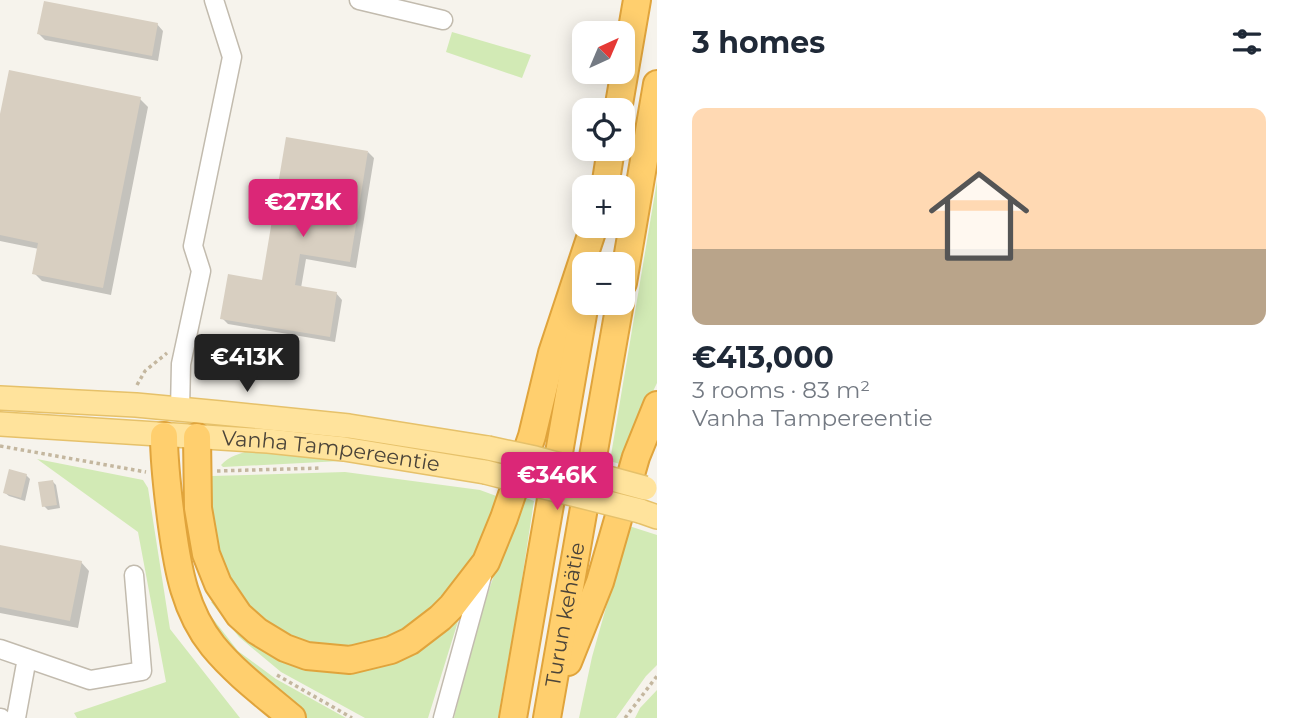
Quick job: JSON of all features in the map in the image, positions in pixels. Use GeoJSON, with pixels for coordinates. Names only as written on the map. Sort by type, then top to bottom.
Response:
{"type":"FeatureCollection","features":[{"type":"Feature","properties":{"kind":"highway"},"geometry":{"type":"LineString","coordinates":[[620,98],[637,0]]}},
{"type":"Feature","properties":{"kind":"highway"},"geometry":{"type":"LineString","coordinates":[[628,252],[657,84]]}},
{"type":"Feature","properties":{"kind":"highway"},"geometry":{"type":"LineString","coordinates":[[197,438],[198,508],[205,554],[225,597],[239,615],[257,631],[285,648],[307,656],[350,660],[391,650],[410,641],[452,606],[485,562],[504,518],[531,436],[552,352],[592,238]]}},
{"type":"Feature","properties":{"kind":"highway","name":"Turun kehätie"},"geometry":{"type":"LineString","coordinates":[[513,718],[583,315]]}},
{"type":"Feature","properties":{"kind":"highway","name":"Turun kehätie"},"geometry":{"type":"LineString","coordinates":[[547,717],[618,315]]}},
{"type":"Feature","properties":{"kind":"highway"},"geometry":{"type":"LineString","coordinates":[[547,717],[600,582],[636,457],[657,405]]}},
{"type":"Feature","properties":{"kind":"highway"},"geometry":{"type":"LineString","coordinates":[[164,436],[164,472],[177,565],[184,594],[196,621],[230,665],[292,718]]}},
{"type":"Feature","properties":{"kind":"main road","name":"Vanha Tampereentie"},"geometry":{"type":"LineString","coordinates":[[0,398],[136,405],[349,426],[488,448],[547,461],[650,502]]}},
{"type":"Feature","properties":{"kind":"main road"},"geometry":{"type":"LineString","coordinates":[[164,436],[180,410],[197,438]]}},
{"type":"Feature","properties":{"kind":"main road","name":"Vanha Tampereentie"},"geometry":{"type":"LineString","coordinates":[[0,424],[268,441],[344,449],[650,502]]}},
{"type":"Feature","properties":{"kind":"lane"},"geometry":{"type":"LineString","coordinates":[[180,410],[181,363],[201,271],[193,246],[232,57],[214,0]]}},
{"type":"Feature","properties":{"kind":"lane"},"geometry":{"type":"LineString","coordinates":[[359,0],[443,20]]}},
{"type":"Feature","properties":{"kind":"lane"},"geometry":{"type":"LineString","coordinates":[[443,718],[485,562]]}},
{"type":"Feature","properties":{"kind":"lane"},"geometry":{"type":"LineString","coordinates":[[0,649],[90,680],[142,671],[134,575]]}},
{"type":"Feature","properties":{"kind":"lane"},"geometry":{"type":"LineString","coordinates":[[16,718],[27,658]]}},
{"type":"Feature","properties":{"kind":"path"},"geometry":{"type":"LineString","coordinates":[[136,393],[139,379],[145,371],[165,355],[185,345]]}},
{"type":"Feature","properties":{"kind":"path"},"geometry":{"type":"LineString","coordinates":[[0,446],[148,472]]}},
{"type":"Feature","properties":{"kind":"path"},"geometry":{"type":"LineString","coordinates":[[625,718],[657,676]]}},
{"type":"Feature","properties":{"kind":"green space"},"geometry":{"type":"Polygon","coordinates":[[[452,32],[531,55],[522,78],[446,52],[452,32]]]}},
{"type":"Feature","properties":{"kind":"green space"},"geometry":{"type":"Polygon","coordinates":[[[657,181],[657,383],[639,420],[623,465],[610,461],[657,181]]]}},
{"type":"Feature","properties":{"kind":"green space"},"geometry":{"type":"Polygon","coordinates":[[[253,450],[361,460],[221,465],[231,457],[253,450]]]}},
{"type":"Feature","properties":{"kind":"green space"},"geometry":{"type":"Polygon","coordinates":[[[37,459],[143,480],[148,488],[170,629],[240,718],[77,718],[74,713],[166,682],[138,532],[37,459]]]}},
{"type":"Feature","properties":{"kind":"green space"},"geometry":{"type":"Polygon","coordinates":[[[345,472],[480,490],[499,497],[473,562],[447,600],[385,643],[329,651],[289,637],[264,622],[247,607],[234,589],[222,564],[213,530],[210,490],[212,476],[345,472]]]}},
{"type":"Feature","properties":{"kind":"green space"},"geometry":{"type":"Polygon","coordinates":[[[521,496],[534,501],[498,718],[454,718],[477,625],[521,496]]]}},
{"type":"Feature","properties":{"kind":"green space"},"geometry":{"type":"Polygon","coordinates":[[[629,526],[657,535],[657,665],[616,718],[579,718],[592,657],[629,526]]]}},
{"type":"Feature","properties":{"kind":"green space"},"geometry":{"type":"Polygon","coordinates":[[[217,600],[232,621],[364,670],[388,665],[409,655],[432,641],[460,615],[428,718],[365,718],[281,672],[239,637],[211,602],[217,600]]]}},
{"type":"Feature","properties":{"kind":"green space"},"geometry":{"type":"Polygon","coordinates":[[[203,606],[238,651],[276,679],[346,718],[305,718],[263,683],[218,637],[203,606]]]}},
{"type":"Feature","properties":{"kind":"green space"},"geometry":{"type":"Polygon","coordinates":[[[657,690],[657,718],[635,718],[640,708],[657,690]]]}},
{"type":"Feature","properties":{"kind":"building"},"geometry":{"type":"Polygon","coordinates":[[[44,1],[158,23],[152,56],[37,34],[44,1]]]}},
{"type":"Feature","properties":{"kind":"building"},"geometry":{"type":"Polygon","coordinates":[[[9,70],[141,97],[103,288],[32,274],[38,243],[0,235],[0,114],[9,70]]]}},
{"type":"Feature","properties":{"kind":"building"},"geometry":{"type":"Polygon","coordinates":[[[286,137],[368,151],[350,262],[300,254],[295,285],[337,292],[330,337],[220,319],[228,274],[262,280],[286,137]]]}},
{"type":"Feature","properties":{"kind":"building"},"geometry":{"type":"Polygon","coordinates":[[[9,469],[27,474],[21,498],[3,493],[9,469]]]}},
{"type":"Feature","properties":{"kind":"building"},"geometry":{"type":"Polygon","coordinates":[[[53,480],[57,505],[42,507],[38,482],[53,480]]]}},
{"type":"Feature","properties":{"kind":"building"},"geometry":{"type":"Polygon","coordinates":[[[0,545],[82,561],[70,621],[0,607],[0,545]]]}}]}
